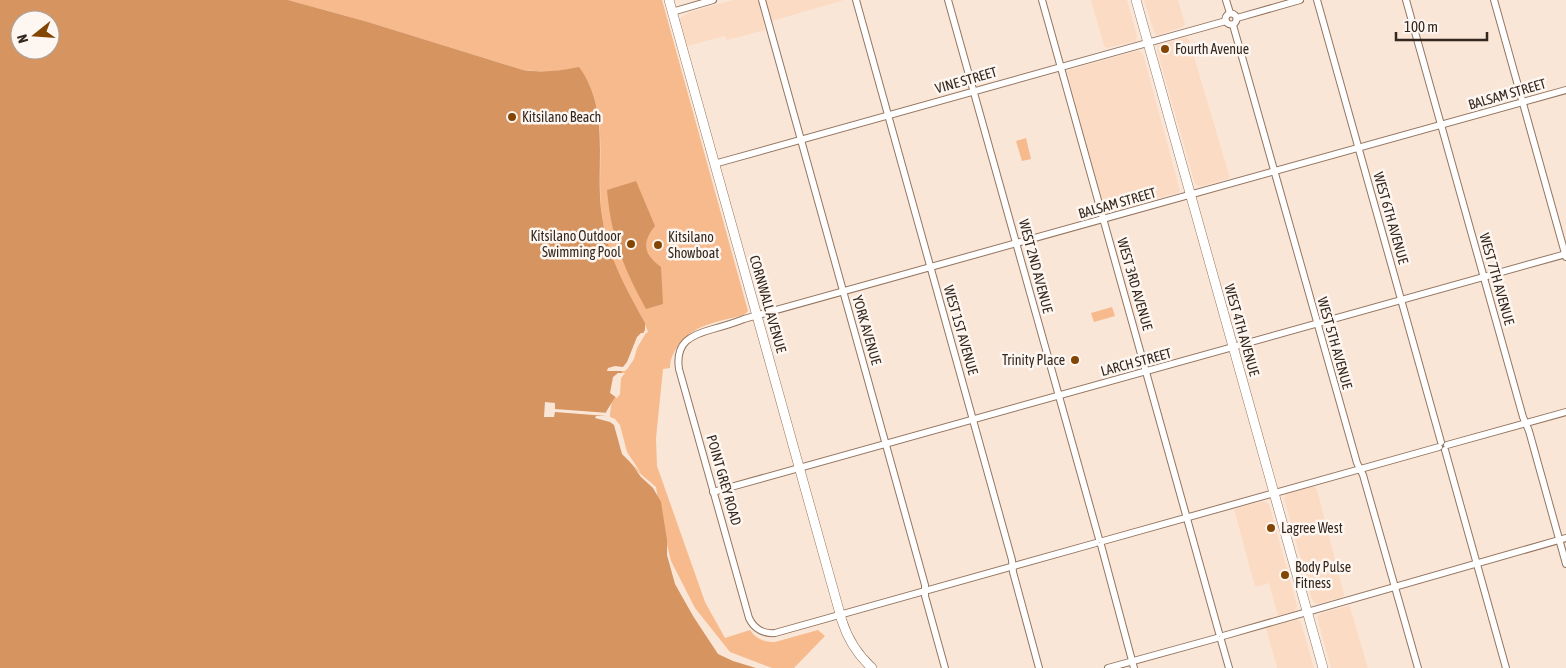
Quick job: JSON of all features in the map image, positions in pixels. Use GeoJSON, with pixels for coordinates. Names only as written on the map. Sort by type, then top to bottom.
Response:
{"type":"FeatureCollection","features":[{"type":"Feature","properties":{"kind":"main road","name":"CORNWALL AVENUE"},"geometry":{"type":"LineString","coordinates":[[669,0],[840,614]]}},
{"type":"Feature","properties":{"kind":"main road","name":"WEST 4TH AVENUE"},"geometry":{"type":"LineString","coordinates":[[1136,0],[1323,668]]}},
{"type":"Feature","properties":{"kind":"main road"},"geometry":{"type":"LineString","coordinates":[[840,614],[852,645],[872,668]]}},
{"type":"Feature","properties":{"kind":"street"},"geometry":{"type":"LineString","coordinates":[[672,12],[713,0]]}},
{"type":"Feature","properties":{"kind":"street","name":"YORK AVENUE"},"geometry":{"type":"LineString","coordinates":[[762,0],[925,585],[925,596],[945,668]]}},
{"type":"Feature","properties":{"kind":"street","name":"WEST 1ST AVENUE"},"geometry":{"type":"LineString","coordinates":[[856,0],[1012,560],[1012,567],[1039,668]]}},
{"type":"Feature","properties":{"kind":"street","name":"WEST 2ND AVENUE"},"geometry":{"type":"LineString","coordinates":[[948,0],[1133,665]]}},
{"type":"Feature","properties":{"kind":"street","name":"WEST 3RD AVENUE"},"geometry":{"type":"LineString","coordinates":[[1042,0],[1229,668]]}},
{"type":"Feature","properties":{"kind":"street"},"geometry":{"type":"LineString","coordinates":[[1226,0],[1230,14]]}},
{"type":"Feature","properties":{"kind":"street"},"geometry":{"type":"LineString","coordinates":[[1237,18],[1300,0]]}},
{"type":"Feature","properties":{"kind":"street","name":"WEST 6TH AVENUE"},"geometry":{"type":"LineString","coordinates":[[1317,0],[1506,668]]}},
{"type":"Feature","properties":{"kind":"street","name":"WEST 7TH AVENUE"},"geometry":{"type":"LineString","coordinates":[[1406,0],[1525,423],[1563,539],[1566,564]]}},
{"type":"Feature","properties":{"kind":"street"},"geometry":{"type":"LineString","coordinates":[[1494,0],[1566,255]]}},
{"type":"Feature","properties":{"kind":"street"},"geometry":{"type":"LineString","coordinates":[[1230,14],[1237,18]]}},
{"type":"Feature","properties":{"kind":"street"},"geometry":{"type":"LineString","coordinates":[[1230,14],[1226,17],[1228,24],[1236,23],[1237,18]]}},
{"type":"Feature","properties":{"kind":"street","name":"VINE STREET"},"geometry":{"type":"LineString","coordinates":[[714,164],[1226,21]]}},
{"type":"Feature","properties":{"kind":"street","name":"WEST 5TH AVENUE"},"geometry":{"type":"LineString","coordinates":[[1233,24],[1316,324],[1363,475],[1418,668]]}},
{"type":"Feature","properties":{"kind":"street","name":"BALSAM STREET"},"geometry":{"type":"LineString","coordinates":[[681,350],[687,340],[696,334],[757,316],[1566,90]]}},
{"type":"Feature","properties":{"kind":"street","name":"LARCH STREET"},"geometry":{"type":"LineString","coordinates":[[713,492],[1566,255]]}},
{"type":"Feature","properties":{"kind":"street","name":"POINT GREY ROAD"},"geometry":{"type":"LineString","coordinates":[[681,350],[678,359],[679,370],[752,624],[759,630],[775,633],[840,614]]}},
{"type":"Feature","properties":{"kind":"street"},"geometry":{"type":"LineString","coordinates":[[840,614],[1566,412]]}},
{"type":"Feature","properties":{"kind":"street"},"geometry":{"type":"LineString","coordinates":[[1108,668],[1133,665],[1220,637],[1563,539]]}},
{"type":"Feature","properties":{"kind":"shaded area"},"geometry":{"type":"Polygon","coordinates":[[[0,0],[288,0],[368,22],[523,70],[551,71],[579,67],[589,84],[599,121],[600,197],[608,244],[618,271],[645,323],[645,330],[635,347],[632,357],[621,370],[617,394],[606,412],[607,417],[613,421],[624,453],[641,477],[653,488],[661,502],[667,540],[667,555],[675,584],[693,616],[718,654],[756,668],[0,668],[0,0]]]}},
{"type":"Feature","properties":{"kind":"shaded area"},"geometry":{"type":"Polygon","coordinates":[[[288,0],[662,0],[748,311],[744,315],[706,325],[689,334],[676,349],[670,363],[670,368],[663,369],[656,438],[657,466],[705,602],[725,638],[750,630],[758,638],[771,642],[818,630],[825,636],[794,668],[772,668],[730,652],[695,608],[671,561],[661,520],[656,487],[630,465],[609,421],[616,370],[642,335],[648,332],[618,274],[605,236],[600,197],[599,120],[596,102],[579,68],[548,72],[523,70],[368,22],[288,0]]]}},
{"type":"Feature","properties":{"kind":"shaded area"},"geometry":{"type":"Polygon","coordinates":[[[733,0],[759,0],[765,30],[727,40],[725,36],[687,46],[680,20],[681,17],[690,12],[733,0]]]}},
{"type":"Feature","properties":{"kind":"shaded area"},"geometry":{"type":"Polygon","coordinates":[[[765,0],[844,0],[772,21],[765,0]]]}},
{"type":"Feature","properties":{"kind":"shaded area"},"geometry":{"type":"Polygon","coordinates":[[[1091,0],[1127,0],[1137,36],[1136,41],[1106,48],[1091,0]]]}},
{"type":"Feature","properties":{"kind":"shaded area"},"geometry":{"type":"Polygon","coordinates":[[[1144,0],[1178,0],[1185,24],[1183,27],[1158,35],[1155,34],[1144,0]]]}},
{"type":"Feature","properties":{"kind":"shaded area"},"geometry":{"type":"Polygon","coordinates":[[[1186,37],[1189,40],[1230,178],[1200,187],[1195,184],[1157,50],[1161,44],[1186,37]]]}},
{"type":"Feature","properties":{"kind":"shaded area"},"geometry":{"type":"Polygon","coordinates":[[[1140,51],[1143,54],[1180,191],[1106,212],[1067,72],[1140,51]]]}},
{"type":"Feature","properties":{"kind":"shaded area"},"geometry":{"type":"Polygon","coordinates":[[[1026,138],[1031,159],[1022,161],[1016,141],[1026,138]]]}},
{"type":"Feature","properties":{"kind":"shaded area","name":"Kitsilano Outdoor Swimming Pool"},"geometry":{"type":"Polygon","coordinates":[[[636,181],[655,226],[648,238],[646,248],[651,258],[661,267],[663,304],[646,309],[619,251],[607,190],[636,181]]]}},
{"type":"Feature","properties":{"kind":"shaded area"},"geometry":{"type":"Polygon","coordinates":[[[1112,307],[1115,316],[1094,322],[1091,313],[1112,307]]]}},
{"type":"Feature","properties":{"kind":"shaded area"},"geometry":{"type":"Polygon","coordinates":[[[1314,486],[1317,490],[1344,594],[1343,597],[1318,604],[1312,600],[1284,498],[1287,493],[1314,486]]]}},
{"type":"Feature","properties":{"kind":"shaded area"},"geometry":{"type":"Polygon","coordinates":[[[1264,501],[1269,504],[1297,606],[1294,612],[1278,616],[1269,583],[1255,587],[1234,509],[1264,501]]]}},
{"type":"Feature","properties":{"kind":"shaded area"},"geometry":{"type":"Polygon","coordinates":[[[1350,607],[1368,668],[1331,668],[1317,617],[1322,613],[1350,607]]]}},
{"type":"Feature","properties":{"kind":"shaded area"},"geometry":{"type":"Polygon","coordinates":[[[1299,620],[1301,623],[1314,668],[1277,668],[1266,628],[1299,620]]]}},
{"type":"Feature","properties":{"kind":"pier"},"geometry":{"type":"Polygon","coordinates":[[[641,333],[646,333],[628,368],[625,371],[607,371],[608,368],[615,366],[623,367],[627,362],[637,337],[641,333]]]}},
{"type":"Feature","properties":{"kind":"pier"},"geometry":{"type":"Polygon","coordinates":[[[618,373],[625,373],[621,378],[620,394],[617,398],[610,393],[613,377],[618,373]]]}},
{"type":"Feature","properties":{"kind":"pier"},"geometry":{"type":"Polygon","coordinates":[[[545,402],[555,403],[555,409],[609,413],[610,417],[615,419],[620,425],[627,452],[641,473],[622,454],[614,425],[595,418],[596,416],[606,416],[555,412],[554,417],[544,417],[545,402]]]}},
{"type":"Feature","properties":{"kind":"place","name":"Fourth Avenue"},"geometry":{"type":"Point","coordinates":[1165,49]}},
{"type":"Feature","properties":{"kind":"place","name":"Kitsilano Beach"},"geometry":{"type":"Point","coordinates":[512,117]}},
{"type":"Feature","properties":{"kind":"place","name":"Kitsilano Outdoor Swimming Pool"},"geometry":{"type":"Point","coordinates":[631,244]}},
{"type":"Feature","properties":{"kind":"place","name":"Kitsilano Showboat"},"geometry":{"type":"Point","coordinates":[658,245]}},
{"type":"Feature","properties":{"kind":"place","name":"Trinity Place"},"geometry":{"type":"Point","coordinates":[1075,360]}},
{"type":"Feature","properties":{"kind":"place","name":"Lagree West"},"geometry":{"type":"Point","coordinates":[1271,528]}},
{"type":"Feature","properties":{"kind":"place","name":"Body Pulse Fitness"},"geometry":{"type":"Point","coordinates":[1285,575]}}]}
